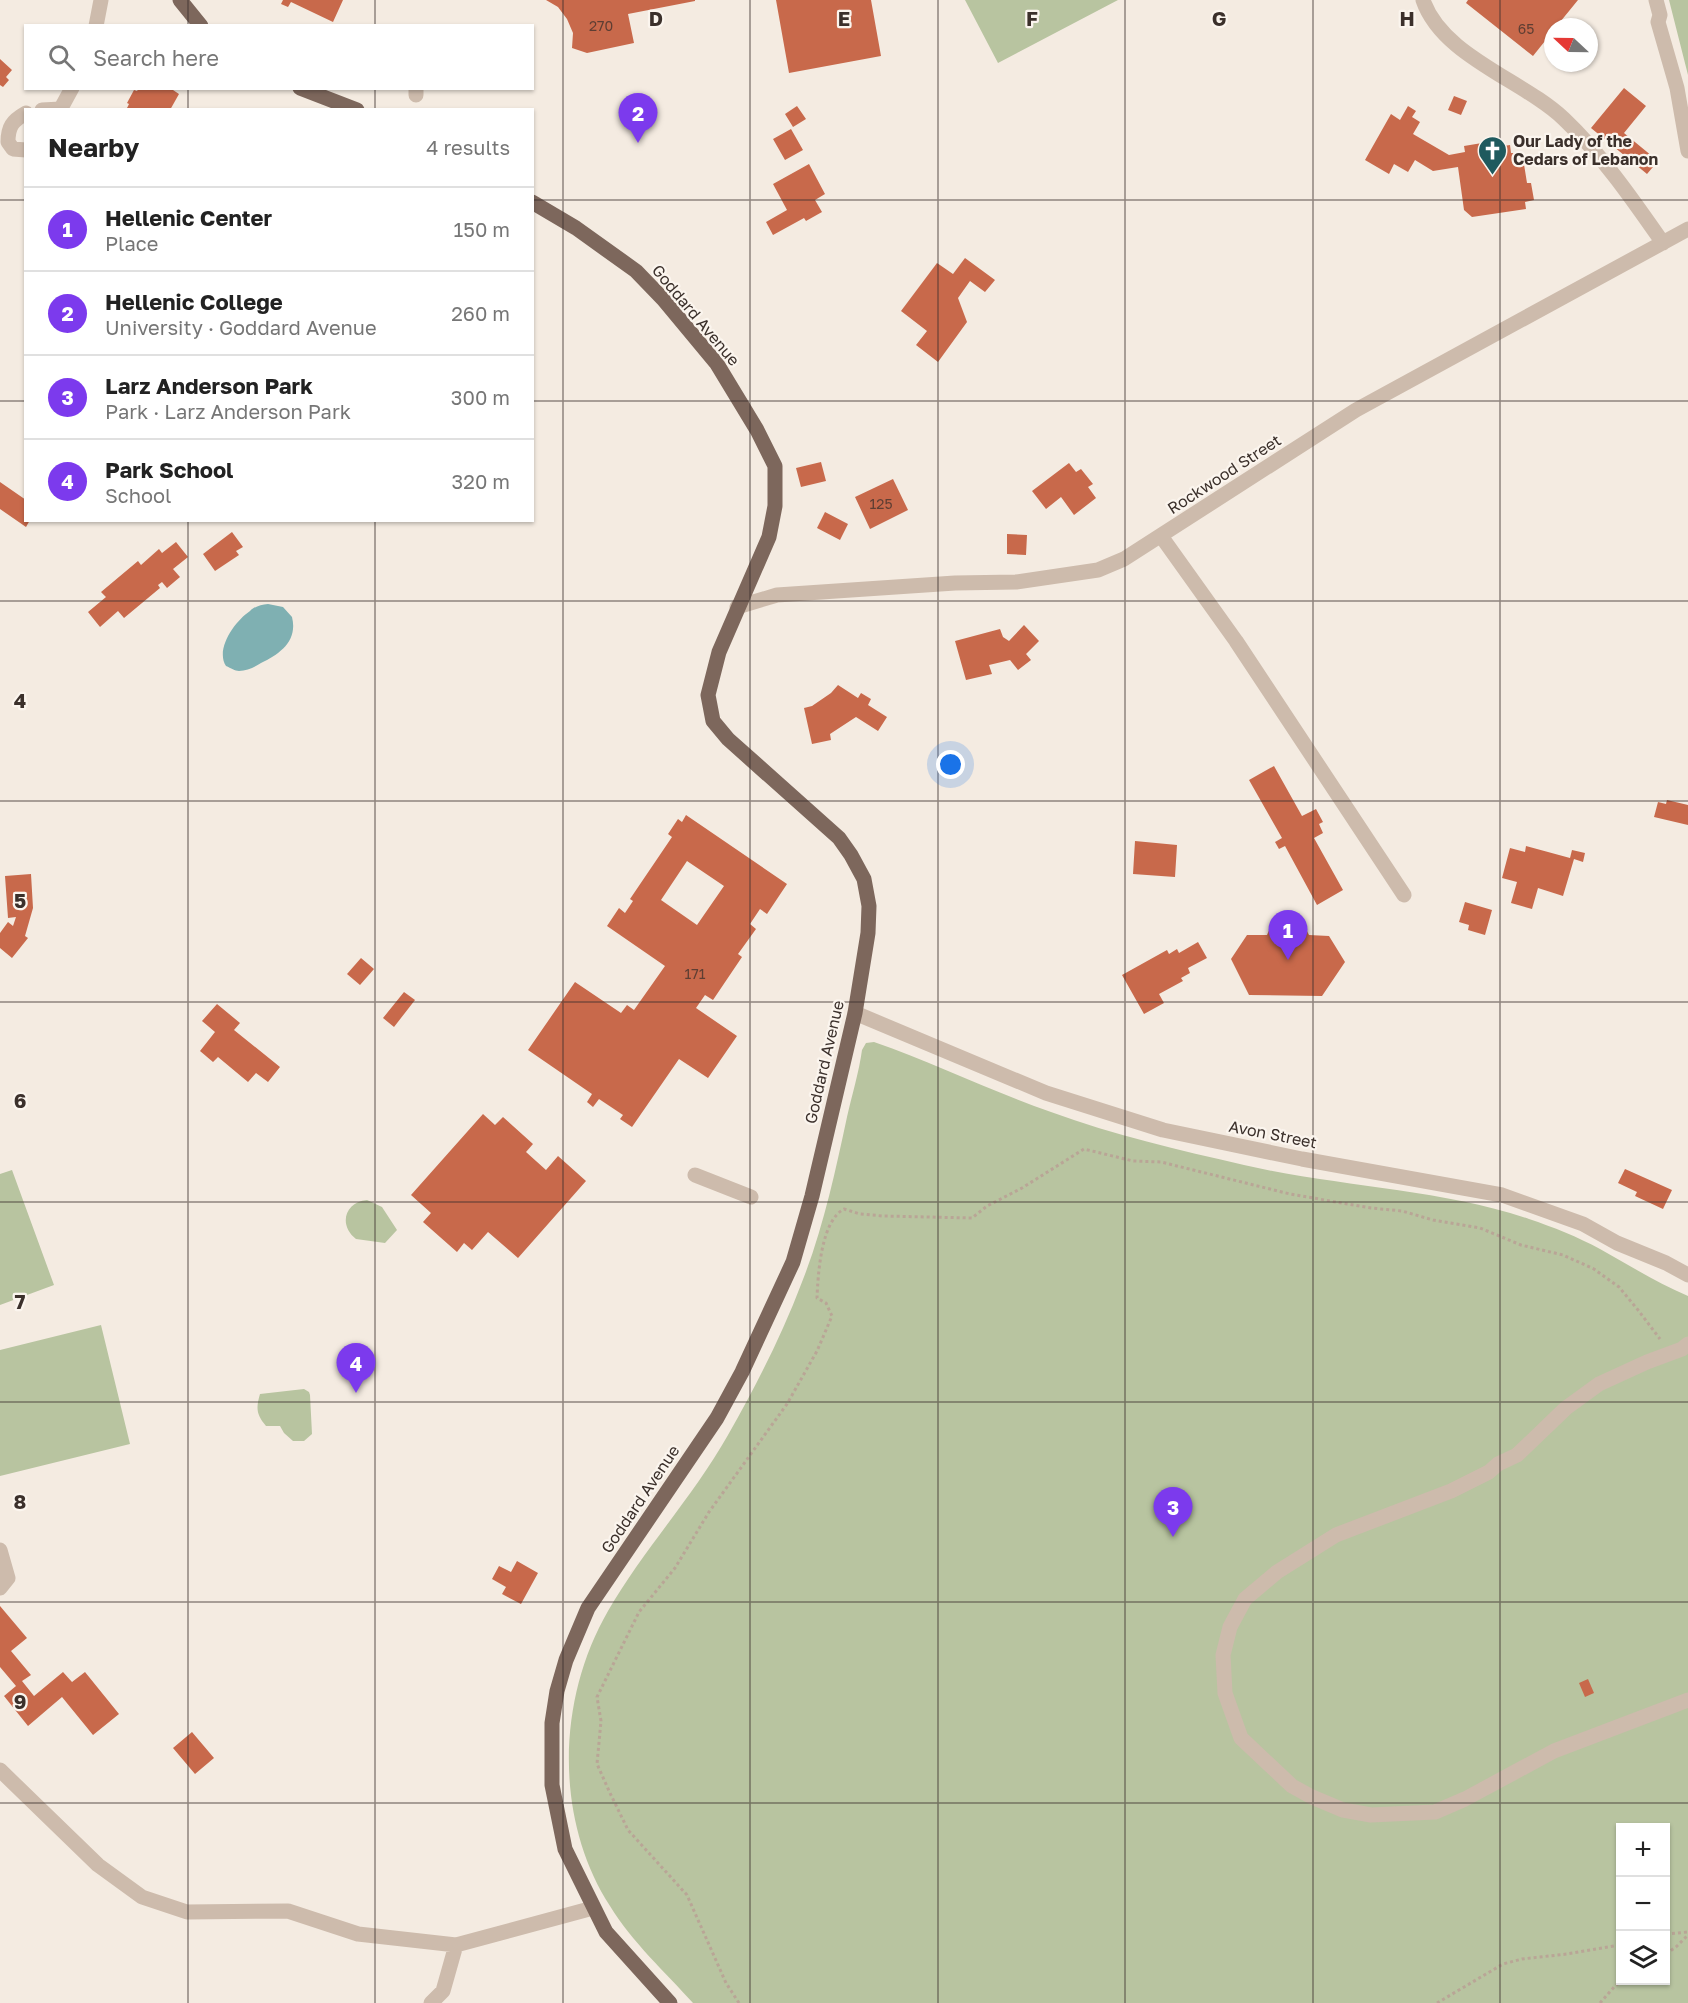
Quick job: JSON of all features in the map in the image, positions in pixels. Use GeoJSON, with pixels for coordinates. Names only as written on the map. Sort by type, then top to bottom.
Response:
{"type":"FeatureCollection","features":[{"type":"Feature","properties":{"kind":"main road"},"geometry":{"type":"LineString","coordinates":[[180,0],[199,24]]}},
{"type":"Feature","properties":{"kind":"main road"},"geometry":{"type":"LineString","coordinates":[[305,90],[352,108]]}},
{"type":"Feature","properties":{"kind":"main road","name":"Goddard Avenue"},"geometry":{"type":"LineString","coordinates":[[534,203],[576,228],[636,271],[663,299],[717,364],[762,439],[775,466],[775,506],[769,537],[719,652],[708,695],[713,721],[728,739],[839,838],[864,879],[869,906],[868,933],[855,1013],[812,1196],[793,1262],[746,1363],[717,1418],[588,1608],[566,1660],[557,1691],[552,1723],[552,1785],[565,1849],[606,1932],[670,2003]]}},
{"type":"Feature","properties":{"kind":"street"},"geometry":{"type":"LineString","coordinates":[[96,24],[101,0]]}},
{"type":"Feature","properties":{"kind":"street"},"geometry":{"type":"LineString","coordinates":[[1423,0],[1427,10],[1442,30],[1463,50],[1539,98],[1564,119],[1624,188],[1663,243]]}},
{"type":"Feature","properties":{"kind":"street"},"geometry":{"type":"LineString","coordinates":[[1656,0],[1660,15],[1658,22],[1677,88],[1688,151]]}},
{"type":"Feature","properties":{"kind":"street"},"geometry":{"type":"LineString","coordinates":[[62,108],[71,90]]}},
{"type":"Feature","properties":{"kind":"street"},"geometry":{"type":"LineString","coordinates":[[24,114],[15,119],[8,128],[8,142],[13,149],[24,150]]}},
{"type":"Feature","properties":{"kind":"street","name":"Rockwood Street"},"geometry":{"type":"LineString","coordinates":[[737,607],[777,595],[955,583],[1016,582],[1098,570],[1124,559],[1356,410],[1688,229]]}},
{"type":"Feature","properties":{"kind":"street"},"geometry":{"type":"LineString","coordinates":[[1161,536],[1236,641],[1404,895]]}},
{"type":"Feature","properties":{"kind":"street","name":"Avon Street"},"geometry":{"type":"LineString","coordinates":[[855,1013],[1046,1093],[1163,1130],[1302,1159],[1502,1195],[1583,1224],[1617,1243],[1666,1263],[1688,1275]]}},
{"type":"Feature","properties":{"kind":"street"},"geometry":{"type":"LineString","coordinates":[[694,1175],[752,1197]]}},
{"type":"Feature","properties":{"kind":"street"},"geometry":{"type":"LineString","coordinates":[[1688,1344],[1682,1349],[1599,1384],[1566,1408],[1516,1455],[1498,1464],[1489,1472],[1451,1491],[1336,1535],[1277,1572],[1245,1599],[1230,1628],[1223,1655],[1225,1694],[1241,1738],[1292,1786],[1343,1810],[1371,1815],[1435,1812],[1554,1751],[1688,1700]]}},
{"type":"Feature","properties":{"kind":"street"},"geometry":{"type":"LineString","coordinates":[[0,1550],[8,1578],[0,1588]]}},
{"type":"Feature","properties":{"kind":"street"},"geometry":{"type":"LineString","coordinates":[[0,1770],[98,1865],[142,1897],[187,1912],[288,1911],[357,1934],[456,1945],[593,1908]]}},
{"type":"Feature","properties":{"kind":"street"},"geometry":{"type":"LineString","coordinates":[[431,2003],[443,1991],[456,1945]]}},
{"type":"Feature","properties":{"kind":"path"},"geometry":{"type":"LineString","coordinates":[[739,2003],[726,1983],[687,1895],[628,1830],[610,1793],[597,1764],[601,1721],[597,1697],[639,1612],[675,1568],[709,1512],[787,1404],[827,1332],[832,1316],[826,1303],[817,1298],[818,1280],[826,1234],[836,1213],[844,1209],[860,1215],[972,1218],[987,1206],[1022,1188],[1084,1149],[1133,1161],[1161,1162],[1290,1194],[1402,1211],[1433,1220],[1480,1228],[1521,1245],[1563,1255],[1594,1269],[1619,1287],[1658,1334],[1667,1354]]}},
{"type":"Feature","properties":{"kind":"path"},"geometry":{"type":"LineString","coordinates":[[1670,1934],[1688,1933]]}},
{"type":"Feature","properties":{"kind":"path"},"geometry":{"type":"LineString","coordinates":[[1670,1951],[1688,1933]]}},
{"type":"Feature","properties":{"kind":"path"},"geometry":{"type":"LineString","coordinates":[[1437,2003],[1503,1964],[1522,1959],[1616,1946]]}},
{"type":"Feature","properties":{"kind":"path"},"geometry":{"type":"LineString","coordinates":[[1600,2003],[1616,1985]]}},
{"type":"Feature","properties":{"kind":"green space"},"geometry":{"type":"Polygon","coordinates":[[[965,0],[1118,0],[998,63],[965,0]]]}},
{"type":"Feature","properties":{"kind":"green space"},"geometry":{"type":"Polygon","coordinates":[[[1669,0],[1688,0],[1688,75],[1669,0]]]}},
{"type":"Feature","properties":{"kind":"green space"},"geometry":{"type":"Polygon","coordinates":[[[874,1042],[1051,1112],[1147,1142],[1279,1172],[1458,1201],[1529,1219],[1583,1240],[1654,1280],[1688,1296],[1688,2003],[693,2003],[639,1944],[610,1906],[592,1872],[579,1836],[571,1798],[569,1759],[571,1720],[579,1682],[591,1645],[608,1611],[714,1458],[749,1398],[786,1321],[822,1221],[862,1050],[866,1043],[874,1042]]]}},
{"type":"Feature","properties":{"kind":"green space"},"geometry":{"type":"Polygon","coordinates":[[[12,1170],[54,1285],[0,1305],[0,1174],[12,1170]]]}},
{"type":"Feature","properties":{"kind":"green space"},"geometry":{"type":"Polygon","coordinates":[[[367,1200],[382,1207],[397,1230],[385,1243],[356,1239],[347,1227],[349,1210],[353,1205],[367,1200]]]}},
{"type":"Feature","properties":{"kind":"green space"},"geometry":{"type":"Polygon","coordinates":[[[101,1325],[130,1444],[0,1476],[0,1350],[101,1325]]]}},
{"type":"Feature","properties":{"kind":"green space"},"geometry":{"type":"Polygon","coordinates":[[[304,1389],[310,1395],[312,1434],[304,1441],[293,1441],[280,1426],[266,1426],[260,1418],[258,1407],[260,1394],[304,1389]]]}},
{"type":"Feature","properties":{"kind":"water"},"geometry":{"type":"Polygon","coordinates":[[[268,604],[283,607],[292,617],[292,633],[286,646],[248,670],[237,671],[226,666],[223,652],[233,628],[252,609],[268,604]]]}},
{"type":"Feature","properties":{"kind":"building"},"geometry":{"type":"Polygon","coordinates":[[[283,0],[343,0],[333,22],[291,2],[288,7],[281,4],[283,0]]]}},
{"type":"Feature","properties":{"kind":"building"},"geometry":{"type":"Polygon","coordinates":[[[546,0],[695,1],[628,14],[634,43],[587,53],[572,48],[573,33],[567,19],[558,7],[546,0]]]}},
{"type":"Feature","properties":{"kind":"building"},"geometry":{"type":"Polygon","coordinates":[[[776,0],[871,0],[881,56],[789,73],[776,0]]]}},
{"type":"Feature","properties":{"kind":"building"},"geometry":{"type":"Polygon","coordinates":[[[1468,0],[1578,0],[1563,18],[1544,18],[1544,42],[1533,56],[1466,3],[1468,0]]]}},
{"type":"Feature","properties":{"kind":"building"},"geometry":{"type":"Polygon","coordinates":[[[0,59],[12,70],[6,77],[9,80],[3,87],[0,85],[0,59]]]}},
{"type":"Feature","properties":{"kind":"building"},"geometry":{"type":"Polygon","coordinates":[[[1624,88],[1646,106],[1624,133],[1658,161],[1647,174],[1591,128],[1624,88]]]}},
{"type":"Feature","properties":{"kind":"building"},"geometry":{"type":"Polygon","coordinates":[[[134,90],[173,90],[179,94],[171,108],[127,108],[129,104],[127,103],[134,90]]]}},
{"type":"Feature","properties":{"kind":"building"},"geometry":{"type":"Polygon","coordinates":[[[1454,96],[1467,101],[1461,115],[1448,110],[1454,96]]]}},
{"type":"Feature","properties":{"kind":"building"},"geometry":{"type":"Polygon","coordinates":[[[797,106],[806,119],[793,127],[785,114],[797,106]]]}},
{"type":"Feature","properties":{"kind":"building"},"geometry":{"type":"Polygon","coordinates":[[[1408,106],[1416,111],[1412,117],[1420,122],[1413,134],[1449,155],[1465,152],[1464,146],[1482,143],[1484,149],[1510,145],[1511,153],[1517,153],[1523,158],[1527,183],[1531,183],[1534,200],[1525,202],[1526,209],[1472,217],[1464,210],[1458,167],[1433,171],[1415,160],[1408,172],[1394,164],[1389,174],[1365,160],[1391,114],[1400,120],[1408,106]]]}},
{"type":"Feature","properties":{"kind":"building"},"geometry":{"type":"Polygon","coordinates":[[[791,129],[803,150],[785,160],[773,139],[791,129]]]}},
{"type":"Feature","properties":{"kind":"building"},"geometry":{"type":"Polygon","coordinates":[[[809,164],[825,194],[815,200],[822,212],[806,221],[804,218],[773,235],[766,222],[787,210],[773,184],[809,164]]]}},
{"type":"Feature","properties":{"kind":"building"},"geometry":{"type":"Polygon","coordinates":[[[965,258],[995,280],[985,292],[970,281],[958,298],[967,322],[938,362],[916,345],[927,331],[901,311],[937,263],[953,274],[965,258]]]}},
{"type":"Feature","properties":{"kind":"building"},"geometry":{"type":"Polygon","coordinates":[[[821,462],[826,481],[801,487],[796,468],[821,462]]]}},
{"type":"Feature","properties":{"kind":"building"},"geometry":{"type":"Polygon","coordinates":[[[1069,463],[1076,472],[1081,469],[1093,484],[1088,487],[1096,498],[1074,515],[1061,497],[1046,509],[1032,491],[1069,463]]]}},
{"type":"Feature","properties":{"kind":"building"},"geometry":{"type":"Polygon","coordinates":[[[893,479],[908,510],[870,529],[855,497],[893,479]]]}},
{"type":"Feature","properties":{"kind":"building"},"geometry":{"type":"Polygon","coordinates":[[[0,482],[24,499],[24,522],[29,522],[26,527],[0,509],[0,482]]]}},
{"type":"Feature","properties":{"kind":"building"},"geometry":{"type":"Polygon","coordinates":[[[825,512],[848,524],[840,540],[817,528],[825,512]]]}},
{"type":"Feature","properties":{"kind":"building"},"geometry":{"type":"Polygon","coordinates":[[[232,532],[243,547],[236,551],[239,555],[215,571],[203,554],[232,532]]]}},
{"type":"Feature","properties":{"kind":"building"},"geometry":{"type":"Polygon","coordinates":[[[1007,534],[1027,535],[1026,555],[1007,554],[1007,534]]]}},
{"type":"Feature","properties":{"kind":"building"},"geometry":{"type":"Polygon","coordinates":[[[176,542],[188,557],[173,569],[180,577],[167,588],[162,582],[158,585],[160,588],[124,618],[118,611],[100,627],[88,612],[106,597],[101,592],[138,561],[141,565],[159,549],[162,553],[176,542]]]}},
{"type":"Feature","properties":{"kind":"building"},"geometry":{"type":"Polygon","coordinates":[[[1024,625],[1039,641],[1026,654],[1031,660],[1018,670],[1010,660],[989,665],[992,674],[966,680],[955,641],[1000,629],[1003,637],[1009,641],[1024,625]]]}},
{"type":"Feature","properties":{"kind":"building"},"geometry":{"type":"Polygon","coordinates":[[[838,685],[858,698],[861,693],[871,699],[868,705],[887,717],[878,731],[856,717],[830,734],[831,740],[812,744],[804,708],[812,706],[831,693],[838,685]]]}},
{"type":"Feature","properties":{"kind":"building"},"geometry":{"type":"Polygon","coordinates":[[[1274,766],[1302,816],[1316,809],[1323,822],[1319,824],[1323,833],[1314,838],[1343,890],[1317,905],[1285,846],[1279,849],[1275,842],[1282,838],[1249,780],[1274,766]]]}},
{"type":"Feature","properties":{"kind":"building"},"geometry":{"type":"Polygon","coordinates":[[[1667,800],[1688,805],[1688,825],[1654,817],[1658,802],[1666,804],[1667,800]]]}},
{"type":"Feature","properties":{"kind":"building"},"geometry":{"type":"Polygon","coordinates":[[[686,815],[787,884],[767,914],[760,909],[750,924],[756,929],[738,954],[742,957],[713,1000],[705,995],[696,1008],[737,1036],[708,1078],[679,1059],[632,1127],[620,1119],[623,1115],[599,1099],[593,1107],[587,1102],[592,1094],[528,1050],[575,982],[621,1013],[627,1005],[634,1010],[665,966],[607,926],[619,908],[625,913],[633,901],[630,899],[672,837],[668,834],[678,819],[682,822],[686,815]],[[687,861],[661,900],[697,925],[724,886],[687,861]]]}},
{"type":"Feature","properties":{"kind":"building"},"geometry":{"type":"Polygon","coordinates":[[[1135,841],[1177,845],[1175,877],[1133,874],[1135,841]]]}},
{"type":"Feature","properties":{"kind":"building"},"geometry":{"type":"Polygon","coordinates":[[[1526,846],[1570,858],[1572,850],[1585,853],[1583,862],[1574,859],[1563,896],[1538,888],[1532,909],[1511,903],[1517,882],[1502,878],[1510,848],[1525,852],[1526,846]]]}},
{"type":"Feature","properties":{"kind":"building"},"geometry":{"type":"Polygon","coordinates":[[[31,874],[33,908],[25,936],[28,938],[12,958],[0,948],[0,933],[8,922],[13,926],[16,917],[8,918],[5,876],[31,874]]]}},
{"type":"Feature","properties":{"kind":"building"},"geometry":{"type":"Polygon","coordinates":[[[1465,902],[1492,910],[1485,935],[1468,930],[1469,925],[1459,922],[1465,902]]]}},
{"type":"Feature","properties":{"kind":"building"},"geometry":{"type":"Polygon","coordinates":[[[1273,921],[1302,921],[1309,935],[1329,936],[1345,962],[1322,996],[1249,995],[1231,959],[1247,935],[1267,935],[1273,921]]]}},
{"type":"Feature","properties":{"kind":"building"},"geometry":{"type":"Polygon","coordinates":[[[1198,942],[1207,958],[1188,968],[1190,973],[1181,978],[1183,981],[1159,994],[1164,1003],[1144,1014],[1122,975],[1167,950],[1169,954],[1177,949],[1179,953],[1198,942]]]}},
{"type":"Feature","properties":{"kind":"building"},"geometry":{"type":"Polygon","coordinates":[[[361,958],[374,969],[360,985],[347,974],[361,958]]]}},
{"type":"Feature","properties":{"kind":"building"},"geometry":{"type":"Polygon","coordinates":[[[404,992],[415,1000],[394,1027],[383,1018],[404,992]]]}},
{"type":"Feature","properties":{"kind":"building"},"geometry":{"type":"Polygon","coordinates":[[[217,1004],[240,1023],[234,1030],[280,1067],[268,1082],[256,1073],[248,1082],[218,1057],[213,1062],[200,1051],[215,1032],[202,1021],[217,1004]]]}},
{"type":"Feature","properties":{"kind":"building"},"geometry":{"type":"Polygon","coordinates":[[[483,1114],[495,1125],[503,1117],[533,1144],[526,1152],[546,1170],[558,1156],[586,1181],[518,1258],[488,1232],[472,1250],[464,1243],[457,1252],[423,1222],[431,1213],[411,1195],[483,1114]]]}},
{"type":"Feature","properties":{"kind":"building"},"geometry":{"type":"Polygon","coordinates":[[[1625,1169],[1672,1190],[1663,1209],[1635,1196],[1637,1192],[1618,1183],[1625,1169]]]}},
{"type":"Feature","properties":{"kind":"building"},"geometry":{"type":"Polygon","coordinates":[[[517,1561],[538,1573],[521,1604],[502,1594],[506,1587],[492,1579],[499,1566],[511,1572],[517,1561]]]}},
{"type":"Feature","properties":{"kind":"building"},"geometry":{"type":"Polygon","coordinates":[[[0,1606],[27,1638],[11,1651],[31,1675],[22,1681],[34,1696],[63,1672],[72,1682],[85,1672],[119,1714],[93,1735],[62,1697],[28,1726],[4,1696],[16,1686],[0,1667],[0,1606]]]}},
{"type":"Feature","properties":{"kind":"building"},"geometry":{"type":"Polygon","coordinates":[[[1588,1679],[1594,1693],[1585,1697],[1579,1683],[1588,1679]]]}},
{"type":"Feature","properties":{"kind":"building"},"geometry":{"type":"Polygon","coordinates":[[[192,1732],[214,1758],[195,1774],[173,1748],[192,1732]]]}},
{"type":"Feature","properties":{"kind":"place","name":"Hellenic College"},"geometry":{"type":"Point","coordinates":[638,143]}},
{"type":"Feature","properties":{"kind":"place","name":"Our Lady of the Cedars of Lebanon"},"geometry":{"type":"Point","coordinates":[1492,176]}},
{"type":"Feature","properties":{"kind":"place","name":"Hellenic Center"},"geometry":{"type":"Point","coordinates":[1288,960]}},
{"type":"Feature","properties":{"kind":"place","name":"Park School"},"geometry":{"type":"Point","coordinates":[356,1393]}},
{"type":"Feature","properties":{"kind":"place","name":"Larz Anderson Park"},"geometry":{"type":"Point","coordinates":[1173,1537]}}]}
